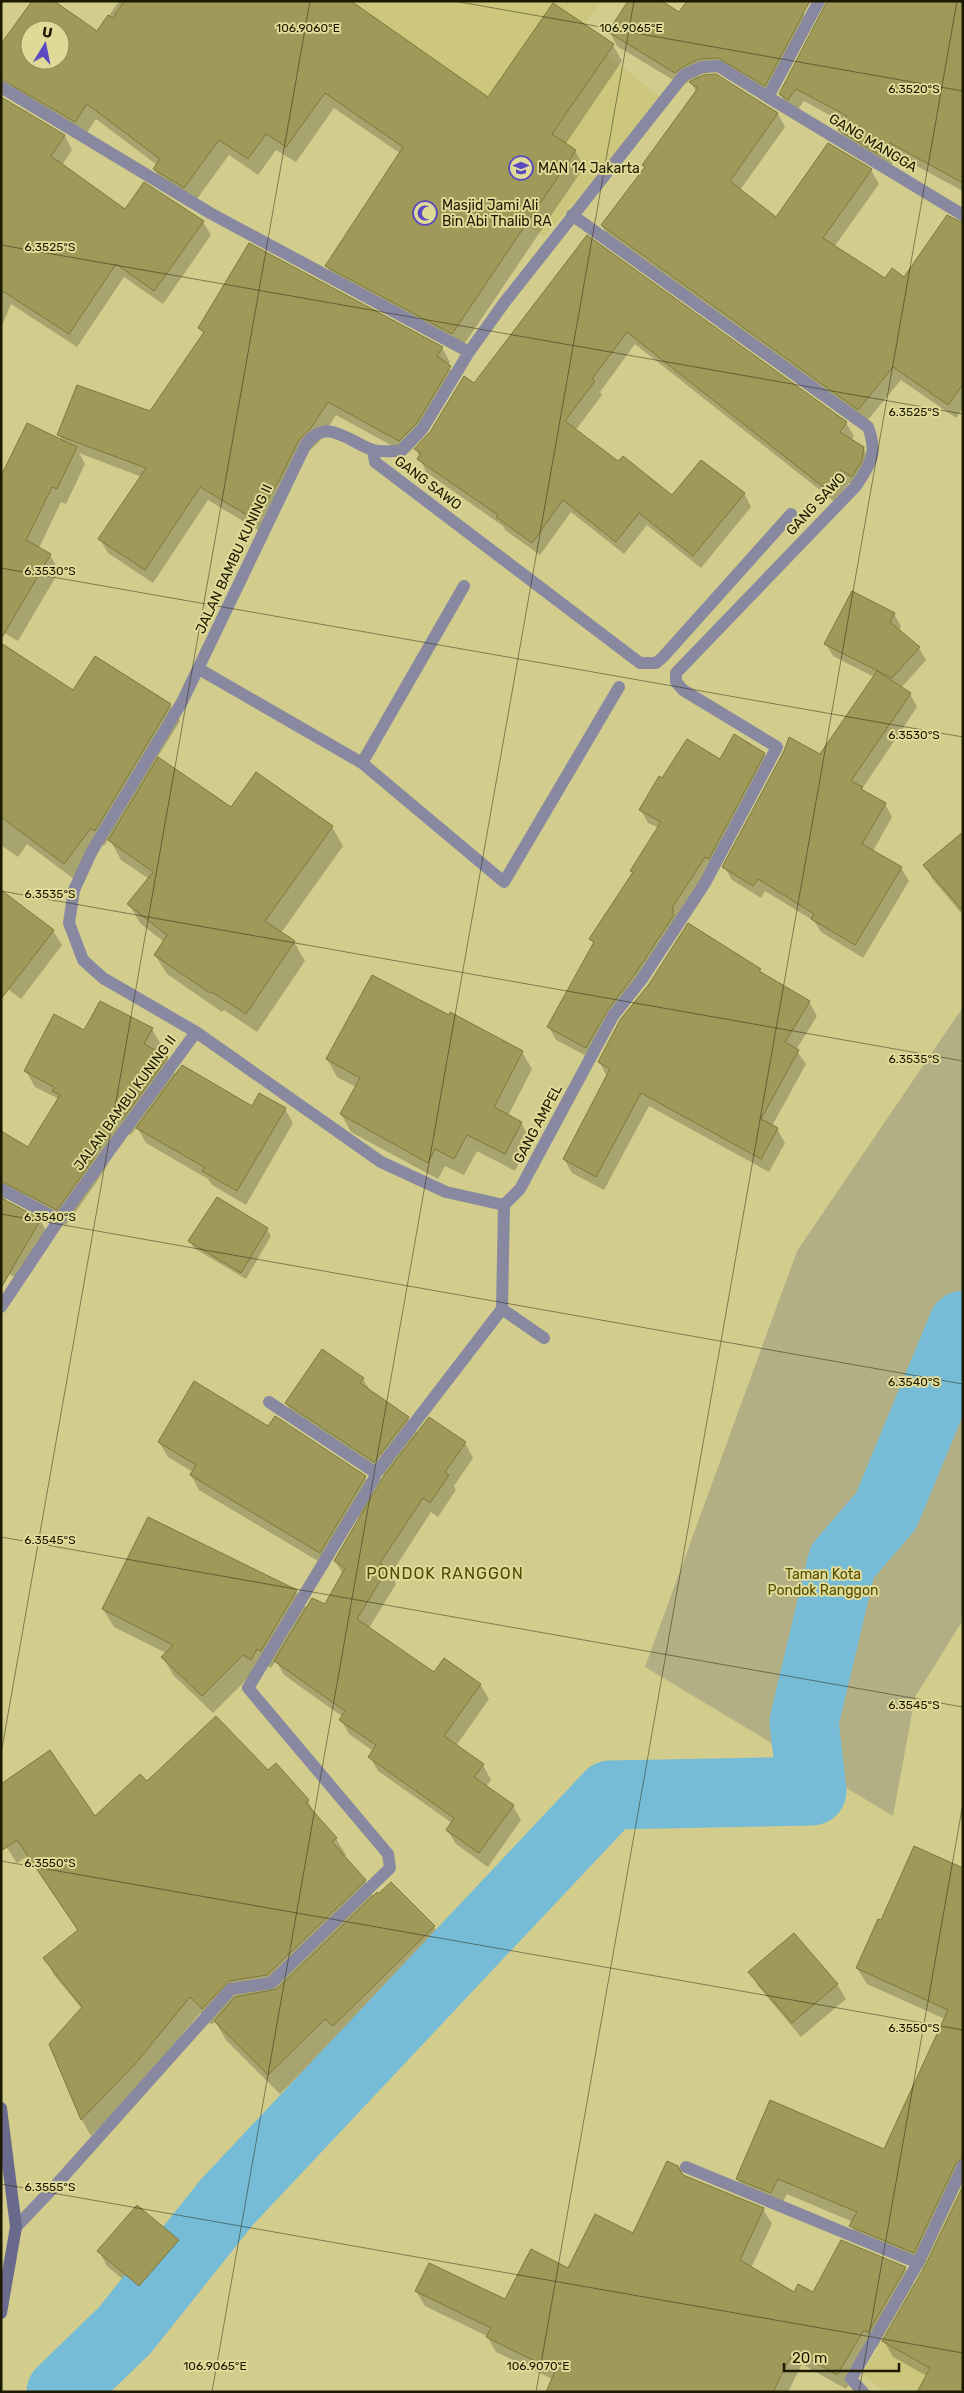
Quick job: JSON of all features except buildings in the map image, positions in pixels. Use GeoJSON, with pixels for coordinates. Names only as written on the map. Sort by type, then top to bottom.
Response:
{"type":"FeatureCollection","features":[{"type":"Feature","properties":{"kind":"street"},"geometry":{"type":"LineString","coordinates":[[768,97],[819,1]]}},
{"type":"Feature","properties":{"kind":"street","name":"JALAN BAMBU KUNING II"},"geometry":{"type":"LineString","coordinates":[[1,1307],[58,1220],[196,1032],[102,978],[83,960],[69,923],[74,890],[92,851],[182,702],[298,457],[314,434],[328,430],[373,450],[400,451],[423,428],[469,352],[504,303],[684,75],[702,67],[718,66],[768,97]]}},
{"type":"Feature","properties":{"kind":"street"},"geometry":{"type":"LineString","coordinates":[[1,87],[210,213],[469,352]]}},
{"type":"Feature","properties":{"kind":"street","name":"GANG MANGGA"},"geometry":{"type":"LineString","coordinates":[[768,97],[963,215]]}},
{"type":"Feature","properties":{"kind":"street","name":"GANG SAWO"},"geometry":{"type":"LineString","coordinates":[[572,215],[868,427],[874,443],[871,462],[856,486],[676,673],[676,682],[683,690],[777,747]]}},
{"type":"Feature","properties":{"kind":"street","name":"GANG SAWO"},"geometry":{"type":"LineString","coordinates":[[373,450],[375,462],[640,663],[656,663],[663,657],[791,514]]}},
{"type":"Feature","properties":{"kind":"street"},"geometry":{"type":"LineString","coordinates":[[362,763],[464,586]]}},
{"type":"Feature","properties":{"kind":"street"},"geometry":{"type":"LineString","coordinates":[[199,669],[362,763],[504,882],[620,687]]}},
{"type":"Feature","properties":{"kind":"street","name":"GANG AMPEL"},"geometry":{"type":"LineString","coordinates":[[504,1205],[520,1189],[613,1016],[642,979],[705,883],[777,747]]}},
{"type":"Feature","properties":{"kind":"street"},"geometry":{"type":"LineString","coordinates":[[16,2227],[231,1989],[271,1983],[390,1868],[388,1854],[248,1688],[376,1473],[502,1309],[504,1205],[446,1192],[381,1162],[196,1032]]}},
{"type":"Feature","properties":{"kind":"street"},"geometry":{"type":"LineString","coordinates":[[1,1189],[58,1220]]}},
{"type":"Feature","properties":{"kind":"street"},"geometry":{"type":"LineString","coordinates":[[502,1309],[544,1338]]}},
{"type":"Feature","properties":{"kind":"street"},"geometry":{"type":"LineString","coordinates":[[269,1402],[376,1473]]}},
{"type":"Feature","properties":{"kind":"street"},"geometry":{"type":"LineString","coordinates":[[1,2108],[16,2227],[1,2314]]}},
{"type":"Feature","properties":{"kind":"street"},"geometry":{"type":"LineString","coordinates":[[863,2392],[852,2379],[918,2263],[963,2166]]}},
{"type":"Feature","properties":{"kind":"street"},"geometry":{"type":"LineString","coordinates":[[686,2167],[918,2263]]}},
{"type":"Feature","properties":{"kind":"shaded area","name":"MAN 14 Jakarta"},"geometry":{"type":"Polygon","coordinates":[[[601,1],[579,32],[663,100],[544,237],[185,2],[601,1]]]}},
{"type":"Feature","properties":{"kind":"shaded area"},"geometry":{"type":"Polygon","coordinates":[[[920,2278],[963,2392],[885,2392],[862,2374],[920,2278]]]}},
{"type":"Feature","properties":{"kind":"green space","name":"Taman Kota Pondok Ranggon"},"geometry":{"type":"Polygon","coordinates":[[[963,1007],[963,1620],[915,1697],[893,1816],[645,1667],[797,1251],[963,1007]]]}},
{"type":"Feature","properties":{"kind":"waterway"},"geometry":{"type":"LineString","coordinates":[[61,2392],[125,2330],[227,2202],[610,1795],[812,1791],[804,1722],[842,1562],[886,1511],[963,1325]]}},
{"type":"Feature","properties":{"kind":"place","name":"MAN 14 Jakarta"},"geometry":{"type":"Point","coordinates":[521,168]}},
{"type":"Feature","properties":{"kind":"place","name":"Masjid Jami Ali Bin Abi Thalib RA"},"geometry":{"type":"Point","coordinates":[425,213]}},
{"type":"Feature","properties":{"kind":"district","name":"PONDOK RANGGON"},"geometry":{"type":"Point","coordinates":[445,1573]}}]}
